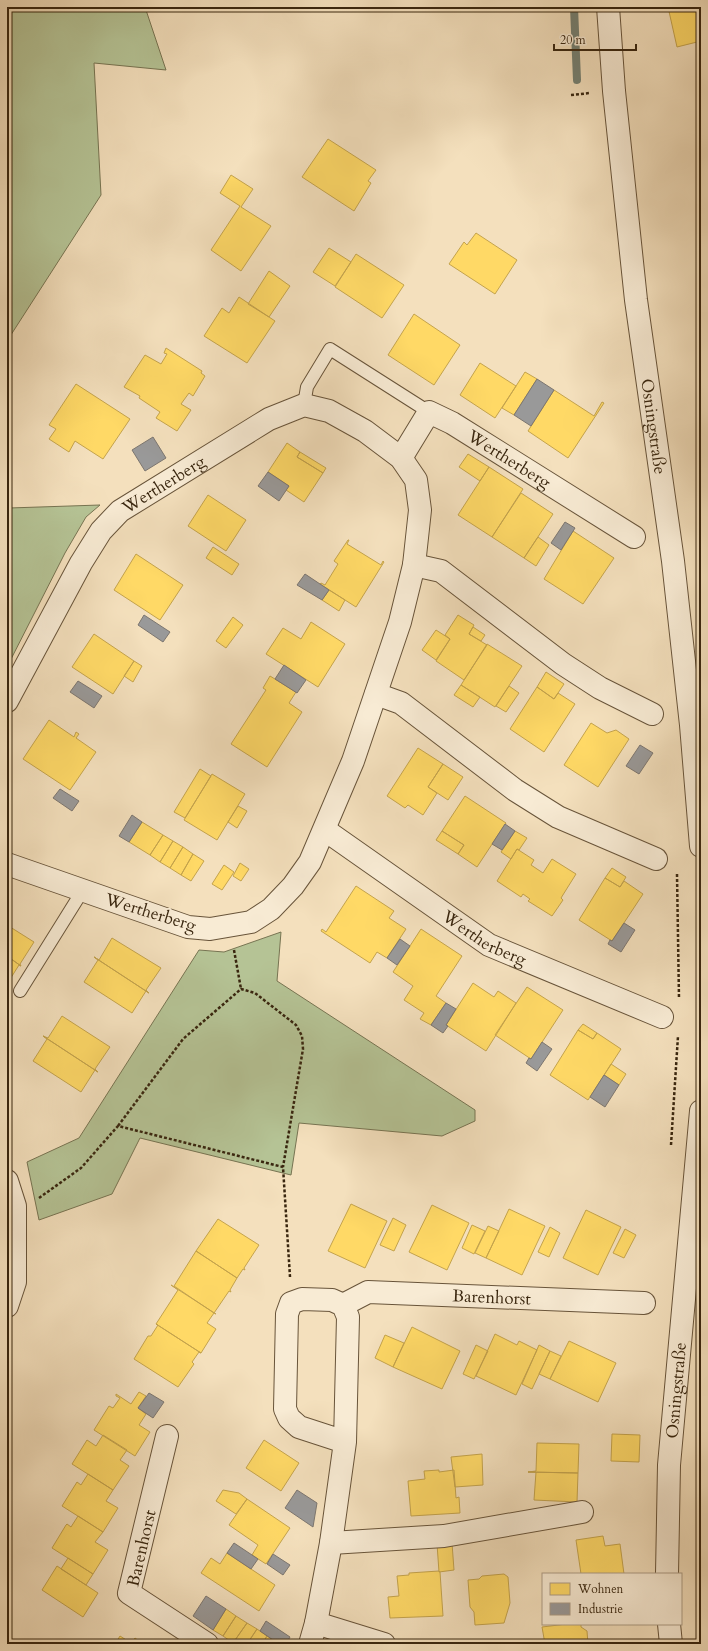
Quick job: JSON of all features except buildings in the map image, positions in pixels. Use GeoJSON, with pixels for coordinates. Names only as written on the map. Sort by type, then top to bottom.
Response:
{"type":"FeatureCollection","features":[{"type":"Feature","properties":{"kind":"street","name":"Osningstraße"},"geometry":{"type":"LineString","coordinates":[[608,7],[614,91],[636,300],[673,561],[691,725],[701,846]]}},
{"type":"Feature","properties":{"kind":"street","name":"Wertherberg"},"geometry":{"type":"LineString","coordinates":[[7,701],[81,563],[101,531],[120,511],[269,419],[304,405],[329,411],[364,431],[401,458],[416,480],[420,510],[414,565],[400,622],[376,694],[353,761],[310,862],[297,880],[271,909],[251,922],[230,927],[210,929],[188,927],[7,864]]}},
{"type":"Feature","properties":{"kind":"street"},"geometry":{"type":"LineString","coordinates":[[401,458],[429,412]]}},
{"type":"Feature","properties":{"kind":"street","name":"Wertherberg"},"geometry":{"type":"LineString","coordinates":[[429,412],[452,423],[634,537]]}},
{"type":"Feature","properties":{"kind":"street"},"geometry":{"type":"LineString","coordinates":[[414,565],[441,571],[563,664],[600,688],[652,714]]}},
{"type":"Feature","properties":{"kind":"street"},"geometry":{"type":"LineString","coordinates":[[376,694],[401,703],[515,790],[558,818],[656,859]]}},
{"type":"Feature","properties":{"kind":"street","name":"Wertherberg"},"geometry":{"type":"LineString","coordinates":[[324,830],[489,945],[662,1017]]}},
{"type":"Feature","properties":{"kind":"street","name":"Osningstraße"},"geometry":{"type":"LineString","coordinates":[[667,1573],[669,1465],[701,1111]]}},
{"type":"Feature","properties":{"kind":"street"},"geometry":{"type":"LineString","coordinates":[[7,1181],[15,1206],[15,1282],[7,1306]]}},
{"type":"Feature","properties":{"kind":"street","name":"Barenhorst"},"geometry":{"type":"LineString","coordinates":[[343,1305],[368,1292],[644,1303]]}},
{"type":"Feature","properties":{"kind":"street"},"geometry":{"type":"LineString","coordinates":[[310,1644],[316,1623],[331,1543],[345,1442],[348,1317],[343,1305],[332,1300],[302,1299],[291,1303],[287,1314],[285,1408],[289,1418],[300,1427],[345,1442]]}},
{"type":"Feature","properties":{"kind":"street","name":"Barenhorst"},"geometry":{"type":"LineString","coordinates":[[167,1436],[129,1593],[207,1644]]}},
{"type":"Feature","properties":{"kind":"street"},"geometry":{"type":"LineString","coordinates":[[331,1543],[444,1536],[582,1512]]}},
{"type":"Feature","properties":{"kind":"street"},"geometry":{"type":"LineString","coordinates":[[316,1623],[384,1644]]}},
{"type":"Feature","properties":{"kind":"street"},"geometry":{"type":"LineString","coordinates":[[669,1625],[671,1644]]}},
{"type":"Feature","properties":{"kind":"lane"},"geometry":{"type":"LineString","coordinates":[[304,405],[307,387],[330,349],[429,412]]}},
{"type":"Feature","properties":{"kind":"lane"},"geometry":{"type":"LineString","coordinates":[[20,991],[83,890]]}},
{"type":"Feature","properties":{"kind":"path"},"geometry":{"type":"LineString","coordinates":[[677,870],[679,1001]]}},
{"type":"Feature","properties":{"kind":"path"},"geometry":{"type":"LineString","coordinates":[[230,927],[241,988]]}},
{"type":"Feature","properties":{"kind":"path"},"geometry":{"type":"LineString","coordinates":[[15,1206],[41,1197],[80,1168],[118,1126],[183,1040],[241,988]]}},
{"type":"Feature","properties":{"kind":"path"},"geometry":{"type":"LineString","coordinates":[[241,988],[255,993],[296,1024],[302,1036],[303,1049],[283,1167],[291,1303]]}},
{"type":"Feature","properties":{"kind":"path"},"geometry":{"type":"LineString","coordinates":[[670,1153],[678,1033]]}},
{"type":"Feature","properties":{"kind":"path"},"geometry":{"type":"LineString","coordinates":[[118,1126],[283,1167]]}},
{"type":"Feature","properties":{"kind":"green space"},"geometry":{"type":"Polygon","coordinates":[[[7,7],[145,7],[166,70],[94,63],[101,195],[7,341],[7,7]]]}},
{"type":"Feature","properties":{"kind":"green space"},"geometry":{"type":"Polygon","coordinates":[[[7,501],[9,508],[100,505],[86,517],[65,553],[7,667],[7,501]]]}},
{"type":"Feature","properties":{"kind":"green space"},"geometry":{"type":"Polygon","coordinates":[[[281,932],[277,981],[475,1110],[475,1121],[442,1136],[299,1123],[291,1175],[140,1138],[112,1194],[39,1220],[27,1162],[79,1138],[199,950],[224,952],[281,932]]]}},
{"type":"Feature","properties":{"kind":"waterway"},"geometry":{"type":"LineString","coordinates":[[574,7],[577,80]]}}]}
